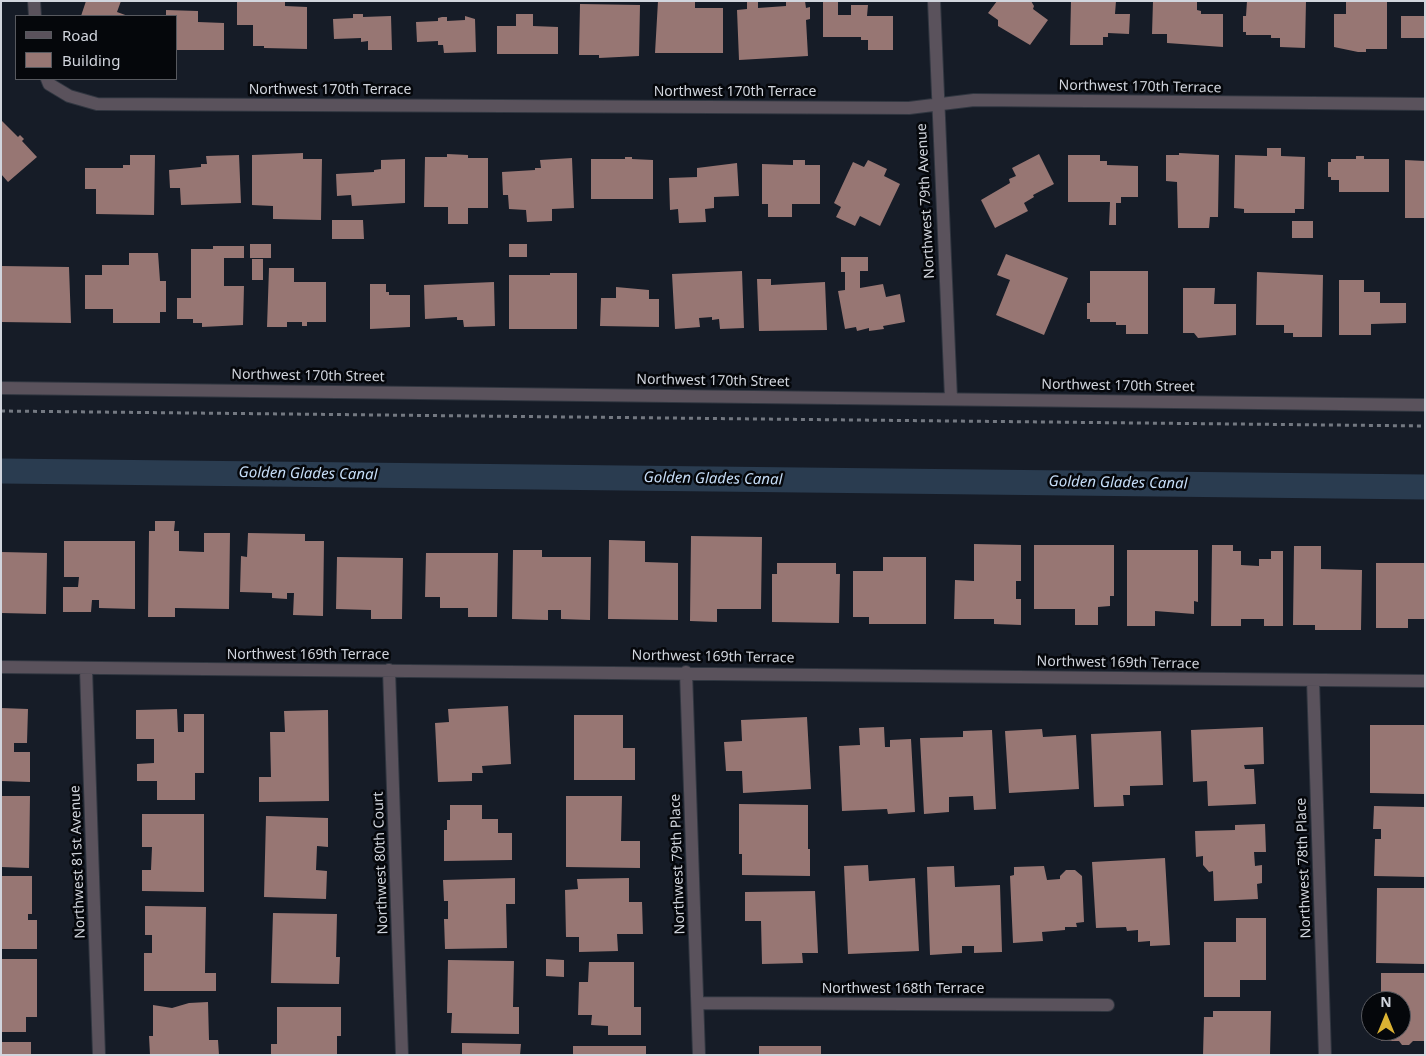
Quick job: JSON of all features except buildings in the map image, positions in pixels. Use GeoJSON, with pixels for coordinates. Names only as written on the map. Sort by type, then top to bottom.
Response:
{"type":"FeatureCollection","features":[{"type":"Feature","properties":{"kind":"street"},"geometry":{"type":"LineString","coordinates":[[34,1],[35,15]]}},
{"type":"Feature","properties":{"kind":"street","name":"Northwest 79th Avenue"},"geometry":{"type":"LineString","coordinates":[[934,1],[951,398]]}},
{"type":"Feature","properties":{"kind":"street","name":"Northwest 170th Terrace"},"geometry":{"type":"LineString","coordinates":[[48,81],[69,96],[97,104],[909,108],[974,100],[1425,104]]}},
{"type":"Feature","properties":{"kind":"street","name":"Northwest 170th Street"},"geometry":{"type":"LineString","coordinates":[[1,388],[1425,405]]}},
{"type":"Feature","properties":{"kind":"street","name":"Northwest 169th Terrace"},"geometry":{"type":"LineString","coordinates":[[1,667],[686,672],[1425,681]]}},
{"type":"Feature","properties":{"kind":"street","name":"Northwest 81st Avenue"},"geometry":{"type":"LineString","coordinates":[[86,669],[99,1055]]}},
{"type":"Feature","properties":{"kind":"street","name":"Northwest 80th Court"},"geometry":{"type":"LineString","coordinates":[[389,670],[402,1055]]}},
{"type":"Feature","properties":{"kind":"street","name":"Northwest 79th Place"},"geometry":{"type":"LineString","coordinates":[[686,672],[699,1055]]}},
{"type":"Feature","properties":{"kind":"street","name":"Northwest 78th Place"},"geometry":{"type":"LineString","coordinates":[[1314,680],[1325,1055]]}},
{"type":"Feature","properties":{"kind":"street","name":"Northwest 168th Terrace"},"geometry":{"type":"LineString","coordinates":[[698,1003],[1108,1005]]}},
{"type":"Feature","properties":{"kind":"path"},"geometry":{"type":"LineString","coordinates":[[1,412],[1425,426]]}},
{"type":"Feature","properties":{"kind":"waterway","name":"Golden Glades Canal"},"geometry":{"type":"LineString","coordinates":[[1,471],[1425,487]]}}]}
